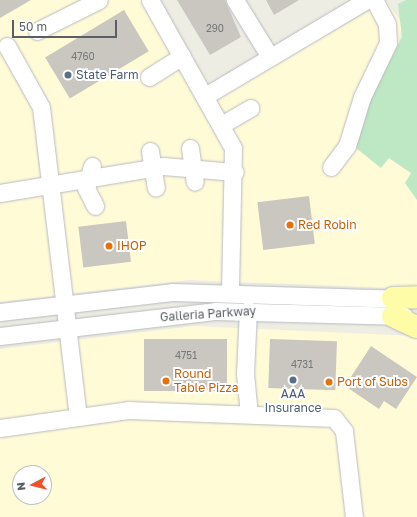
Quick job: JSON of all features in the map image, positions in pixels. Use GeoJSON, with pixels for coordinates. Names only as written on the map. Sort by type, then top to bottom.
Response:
{"type":"FeatureCollection","features":[{"type":"Feature","properties":{"kind":"main road"},"geometry":{"type":"LineString","coordinates":[[417,298],[393,307],[417,327]]}},
{"type":"Feature","properties":{"kind":"street"},"geometry":{"type":"LineString","coordinates":[[37,31],[99,0]]}},
{"type":"Feature","properties":{"kind":"street"},"geometry":{"type":"LineString","coordinates":[[150,0],[233,148],[235,172],[230,291]]}},
{"type":"Feature","properties":{"kind":"street"},"geometry":{"type":"LineString","coordinates":[[235,0],[270,57]]}},
{"type":"Feature","properties":{"kind":"street"},"geometry":{"type":"LineString","coordinates":[[205,96],[367,0]]}},
{"type":"Feature","properties":{"kind":"street"},"geometry":{"type":"LineString","coordinates":[[331,167],[347,146],[362,97],[388,43],[387,24],[374,0]]}},
{"type":"Feature","properties":{"kind":"street"},"geometry":{"type":"LineString","coordinates":[[7,46],[42,108],[78,416]]}},
{"type":"Feature","properties":{"kind":"street"},"geometry":{"type":"LineString","coordinates":[[149,77],[182,56]]}},
{"type":"Feature","properties":{"kind":"street"},"geometry":{"type":"LineString","coordinates":[[221,125],[251,108]]}},
{"type":"Feature","properties":{"kind":"street"},"geometry":{"type":"LineString","coordinates":[[190,148],[194,175]]}},
{"type":"Feature","properties":{"kind":"street"},"geometry":{"type":"LineString","coordinates":[[150,152],[155,167],[156,188]]}},
{"type":"Feature","properties":{"kind":"street"},"geometry":{"type":"LineString","coordinates":[[0,193],[50,184],[90,171],[155,167],[194,175],[235,172]]}},
{"type":"Feature","properties":{"kind":"street"},"geometry":{"type":"LineString","coordinates":[[90,171],[86,188],[95,206]]}},
{"type":"Feature","properties":{"kind":"street","name":"Galleria Parkway"},"geometry":{"type":"LineString","coordinates":[[0,312],[172,292],[230,291],[393,307],[417,317]]}},
{"type":"Feature","properties":{"kind":"street","name":"Galleria Parkway"},"geometry":{"type":"LineString","coordinates":[[0,336],[248,310],[393,307]]}},
{"type":"Feature","properties":{"kind":"street"},"geometry":{"type":"LineString","coordinates":[[248,310],[245,374],[249,414]]}},
{"type":"Feature","properties":{"kind":"street"},"geometry":{"type":"LineString","coordinates":[[0,428],[128,410],[328,416],[339,421],[344,431],[354,517]]}},
{"type":"Feature","properties":{"kind":"shaded area"},"geometry":{"type":"Polygon","coordinates":[[[0,0],[158,0],[217,98],[386,1],[402,23],[398,47],[371,98],[381,167],[389,158],[411,173],[417,200],[417,289],[189,280],[0,302],[0,0]]]}},
{"type":"Feature","properties":{"kind":"shaded area"},"geometry":{"type":"Polygon","coordinates":[[[194,326],[417,336],[417,517],[0,517],[0,349],[194,326]]]}},
{"type":"Feature","properties":{"kind":"green space"},"geometry":{"type":"Polygon","coordinates":[[[406,0],[417,0],[417,200],[405,183],[411,173],[389,158],[381,168],[356,148],[371,98],[402,37],[398,4],[406,0]]]}},
{"type":"Feature","properties":{"kind":"building"},"geometry":{"type":"Polygon","coordinates":[[[0,0],[31,0],[0,18],[0,0]]]}},
{"type":"Feature","properties":{"kind":"building"},"geometry":{"type":"Polygon","coordinates":[[[177,0],[225,0],[241,37],[210,55],[177,0]]]}},
{"type":"Feature","properties":{"kind":"building"},"geometry":{"type":"Polygon","coordinates":[[[266,0],[299,0],[274,15],[266,0]]]}},
{"type":"Feature","properties":{"kind":"building"},"geometry":{"type":"Polygon","coordinates":[[[124,10],[149,51],[70,99],[45,57],[124,10]]]}},
{"type":"Feature","properties":{"kind":"building"},"geometry":{"type":"Polygon","coordinates":[[[309,196],[315,244],[263,250],[257,202],[309,196]]]}},
{"type":"Feature","properties":{"kind":"building"},"geometry":{"type":"Polygon","coordinates":[[[126,221],[131,262],[83,268],[78,227],[126,221]]]}},
{"type":"Feature","properties":{"kind":"building"},"geometry":{"type":"Polygon","coordinates":[[[144,339],[227,339],[227,391],[144,391],[144,339]]]}},
{"type":"Feature","properties":{"kind":"building"},"geometry":{"type":"Polygon","coordinates":[[[270,339],[337,341],[335,390],[268,388],[270,339]]]}},
{"type":"Feature","properties":{"kind":"building"},"geometry":{"type":"Polygon","coordinates":[[[371,346],[417,377],[396,409],[384,401],[379,409],[345,386],[371,346]]]}},
{"type":"Feature","properties":{"kind":"place","name":"State Farm"},"geometry":{"type":"Point","coordinates":[68,75]}},
{"type":"Feature","properties":{"kind":"place","name":"Red Robin"},"geometry":{"type":"Point","coordinates":[290,225]}},
{"type":"Feature","properties":{"kind":"place","name":"IHOP"},"geometry":{"type":"Point","coordinates":[109,246]}},
{"type":"Feature","properties":{"kind":"place","name":"AAA Insurance"},"geometry":{"type":"Point","coordinates":[293,380]}},
{"type":"Feature","properties":{"kind":"place","name":"Round Table Pizza"},"geometry":{"type":"Point","coordinates":[166,381]}},
{"type":"Feature","properties":{"kind":"place","name":"Port of Subs"},"geometry":{"type":"Point","coordinates":[329,382]}}]}
